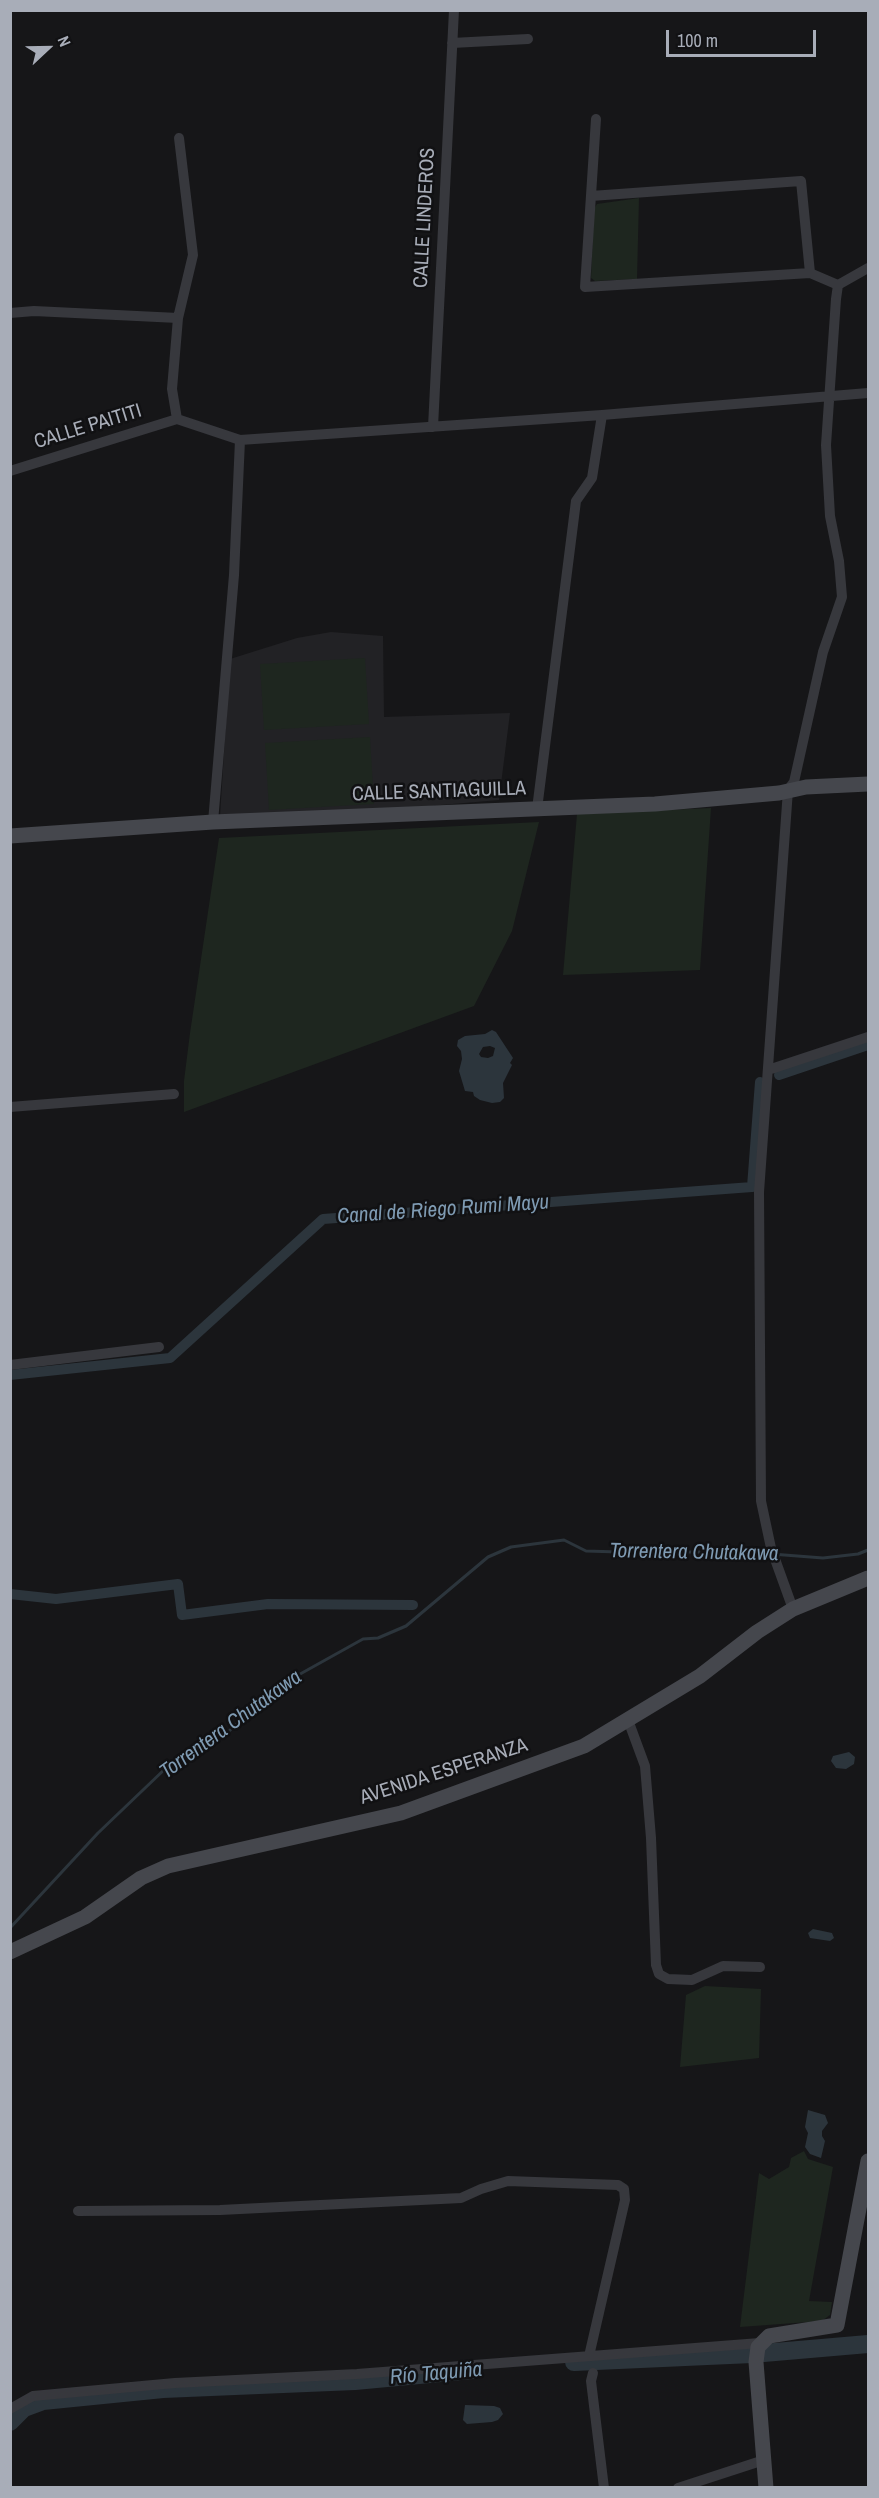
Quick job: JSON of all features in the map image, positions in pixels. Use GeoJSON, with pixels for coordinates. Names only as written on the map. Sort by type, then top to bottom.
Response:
{"type":"FeatureCollection","features":[{"type":"Feature","properties":{"kind":"main road","name":"CALLE SANTIAGUILLA"},"geometry":{"type":"LineString","coordinates":[[10,836],[213,822],[655,804],[868,784]]}},
{"type":"Feature","properties":{"kind":"main road","name":"AVENIDA ESPERANZA"},"geometry":{"type":"LineString","coordinates":[[10,1952],[85,1917],[141,1878],[168,1866],[401,1813],[584,1746],[700,1676],[757,1632],[793,1609],[868,1578]]}},
{"type":"Feature","properties":{"kind":"main road"},"geometry":{"type":"LineString","coordinates":[[766,2487],[757,2353],[769,2336],[837,2325],[868,2161]]}},
{"type":"Feature","properties":{"kind":"street","name":"CALLE LINDEROS"},"geometry":{"type":"LineString","coordinates":[[433,427],[454,10]]}},
{"type":"Feature","properties":{"kind":"street"},"geometry":{"type":"LineString","coordinates":[[452,43],[528,39]]}},
{"type":"Feature","properties":{"kind":"street"},"geometry":{"type":"LineString","coordinates":[[596,119],[585,287],[810,273],[838,285]]}},
{"type":"Feature","properties":{"kind":"street"},"geometry":{"type":"LineString","coordinates":[[179,138],[193,255],[178,318],[172,389],[177,418],[240,440],[602,415],[868,393]]}},
{"type":"Feature","properties":{"kind":"street"},"geometry":{"type":"LineString","coordinates":[[591,196],[801,181],[810,273]]}},
{"type":"Feature","properties":{"kind":"street"},"geometry":{"type":"LineString","coordinates":[[838,285],[868,268]]}},
{"type":"Feature","properties":{"kind":"street"},"geometry":{"type":"LineString","coordinates":[[793,1609],[772,1552],[761,1502],[759,1192],[788,790],[794,782],[823,652],[842,597],[830,516],[826,445],[838,285]]}},
{"type":"Feature","properties":{"kind":"street"},"geometry":{"type":"LineString","coordinates":[[10,313],[34,311],[178,318]]}},
{"type":"Feature","properties":{"kind":"street"},"geometry":{"type":"LineString","coordinates":[[537,809],[576,501],[592,478],[602,415]]}},
{"type":"Feature","properties":{"kind":"street","name":"CALLE PAITITI"},"geometry":{"type":"LineString","coordinates":[[10,471],[177,418]]}},
{"type":"Feature","properties":{"kind":"street"},"geometry":{"type":"LineString","coordinates":[[213,822],[234,575],[240,440]]}},
{"type":"Feature","properties":{"kind":"street"},"geometry":{"type":"LineString","coordinates":[[768,1070],[868,1037]]}},
{"type":"Feature","properties":{"kind":"street"},"geometry":{"type":"LineString","coordinates":[[10,1107],[174,1094]]}},
{"type":"Feature","properties":{"kind":"street"},"geometry":{"type":"LineString","coordinates":[[10,1365],[159,1347]]}},
{"type":"Feature","properties":{"kind":"street"},"geometry":{"type":"LineString","coordinates":[[628,1720],[645,1766],[651,1838],[656,1965],[659,1974],[668,1979],[692,1980],[723,1966],[760,1967]]}},
{"type":"Feature","properties":{"kind":"street"},"geometry":{"type":"LineString","coordinates":[[78,2211],[243,2209],[460,2198],[508,2181],[618,2185],[624,2188],[625,2200],[589,2356]]}},
{"type":"Feature","properties":{"kind":"street"},"geometry":{"type":"LineString","coordinates":[[10,2409],[33,2396],[92,2391],[619,2352],[757,2353]]}},
{"type":"Feature","properties":{"kind":"street"},"geometry":{"type":"LineString","coordinates":[[593,2373],[591,2381],[602,2487]]}},
{"type":"Feature","properties":{"kind":"street"},"geometry":{"type":"LineString","coordinates":[[678,2487],[764,2460]]}},
{"type":"Feature","properties":{"kind":"shaded area"},"geometry":{"type":"Polygon","coordinates":[[[639,198],[637,279],[595,281],[591,278],[594,209],[597,204],[639,198]]]}},
{"type":"Feature","properties":{"kind":"shaded area"},"geometry":{"type":"Polygon","coordinates":[[[331,632],[383,636],[384,717],[510,713],[499,800],[418,807],[220,816],[230,659],[297,638],[331,632]]]}},
{"type":"Feature","properties":{"kind":"shaded area"},"geometry":{"type":"Polygon","coordinates":[[[365,658],[369,724],[264,730],[260,664],[365,658]]]}},
{"type":"Feature","properties":{"kind":"shaded area"},"geometry":{"type":"Polygon","coordinates":[[[370,737],[374,804],[269,810],[265,743],[370,737]]]}},
{"type":"Feature","properties":{"kind":"shaded area"},"geometry":{"type":"Polygon","coordinates":[[[711,808],[700,970],[563,975],[577,814],[711,808]]]}},
{"type":"Feature","properties":{"kind":"shaded area"},"geometry":{"type":"Polygon","coordinates":[[[539,822],[512,931],[474,1006],[184,1112],[184,1081],[190,1033],[219,838],[539,822]]]}},
{"type":"Feature","properties":{"kind":"shaded area"},"geometry":{"type":"Polygon","coordinates":[[[492,1030],[496,1032],[513,1058],[503,1083],[504,1098],[500,1102],[480,1100],[474,1096],[473,1092],[465,1091],[459,1071],[462,1059],[461,1051],[457,1046],[458,1040],[465,1036],[485,1034],[492,1030]],[[483,1047],[479,1054],[481,1057],[488,1058],[493,1056],[495,1048],[483,1047]]]}},
{"type":"Feature","properties":{"kind":"shaded area"},"geometry":{"type":"Polygon","coordinates":[[[849,1752],[855,1757],[854,1764],[846,1769],[836,1768],[831,1761],[833,1756],[849,1752]]]}},
{"type":"Feature","properties":{"kind":"shaded area"},"geometry":{"type":"Polygon","coordinates":[[[813,1929],[832,1933],[834,1938],[830,1941],[810,1938],[808,1933],[813,1929]]]}},
{"type":"Feature","properties":{"kind":"shaded area"},"geometry":{"type":"Polygon","coordinates":[[[705,1986],[761,1989],[759,2058],[680,2067],[686,1995],[705,1986]]]}},
{"type":"Feature","properties":{"kind":"shaded area"},"geometry":{"type":"Polygon","coordinates":[[[808,2110],[825,2115],[828,2123],[822,2131],[825,2141],[821,2158],[810,2154],[805,2147],[808,2133],[805,2127],[808,2110]]]}},
{"type":"Feature","properties":{"kind":"shaded area"},"geometry":{"type":"Polygon","coordinates":[[[804,2151],[808,2159],[833,2167],[809,2301],[832,2302],[830,2315],[822,2321],[740,2327],[759,2173],[769,2179],[789,2167],[791,2158],[804,2151]]]}},
{"type":"Feature","properties":{"kind":"shaded area"},"geometry":{"type":"Polygon","coordinates":[[[465,2405],[494,2406],[500,2408],[503,2414],[498,2420],[492,2422],[467,2424],[463,2420],[465,2405]]]}},
{"type":"Feature","properties":{"kind":"waterway","name":"Canal de Riego Rumi Mayu"},"geometry":{"type":"LineString","coordinates":[[779,1075],[868,1045]]}},
{"type":"Feature","properties":{"kind":"waterway","name":"Canal de Riego Rumi Mayu"},"geometry":{"type":"LineString","coordinates":[[10,1375],[170,1358],[323,1219],[752,1187],[760,1082]]}},
{"type":"Feature","properties":{"kind":"waterway","name":"Torrentera Chutakawa"},"geometry":{"type":"LineString","coordinates":[[10,1928],[98,1833],[166,1768],[227,1733],[275,1688],[363,1639],[378,1638],[406,1626],[488,1557],[511,1547],[564,1540],[586,1551],[746,1552],[823,1558],[858,1554],[868,1550]]}},
{"type":"Feature","properties":{"kind":"waterway"},"geometry":{"type":"LineString","coordinates":[[10,1594],[56,1599],[178,1584],[182,1615],[268,1604],[413,1605]]}},
{"type":"Feature","properties":{"kind":"waterway","name":"Río Taquiña"},"geometry":{"type":"LineString","coordinates":[[574,2362],[752,2354],[868,2344]]}},
{"type":"Feature","properties":{"kind":"waterway","name":"Río Taquiña"},"geometry":{"type":"LineString","coordinates":[[10,2422],[24,2408],[43,2401],[163,2389],[355,2381],[472,2370]]}}]}
